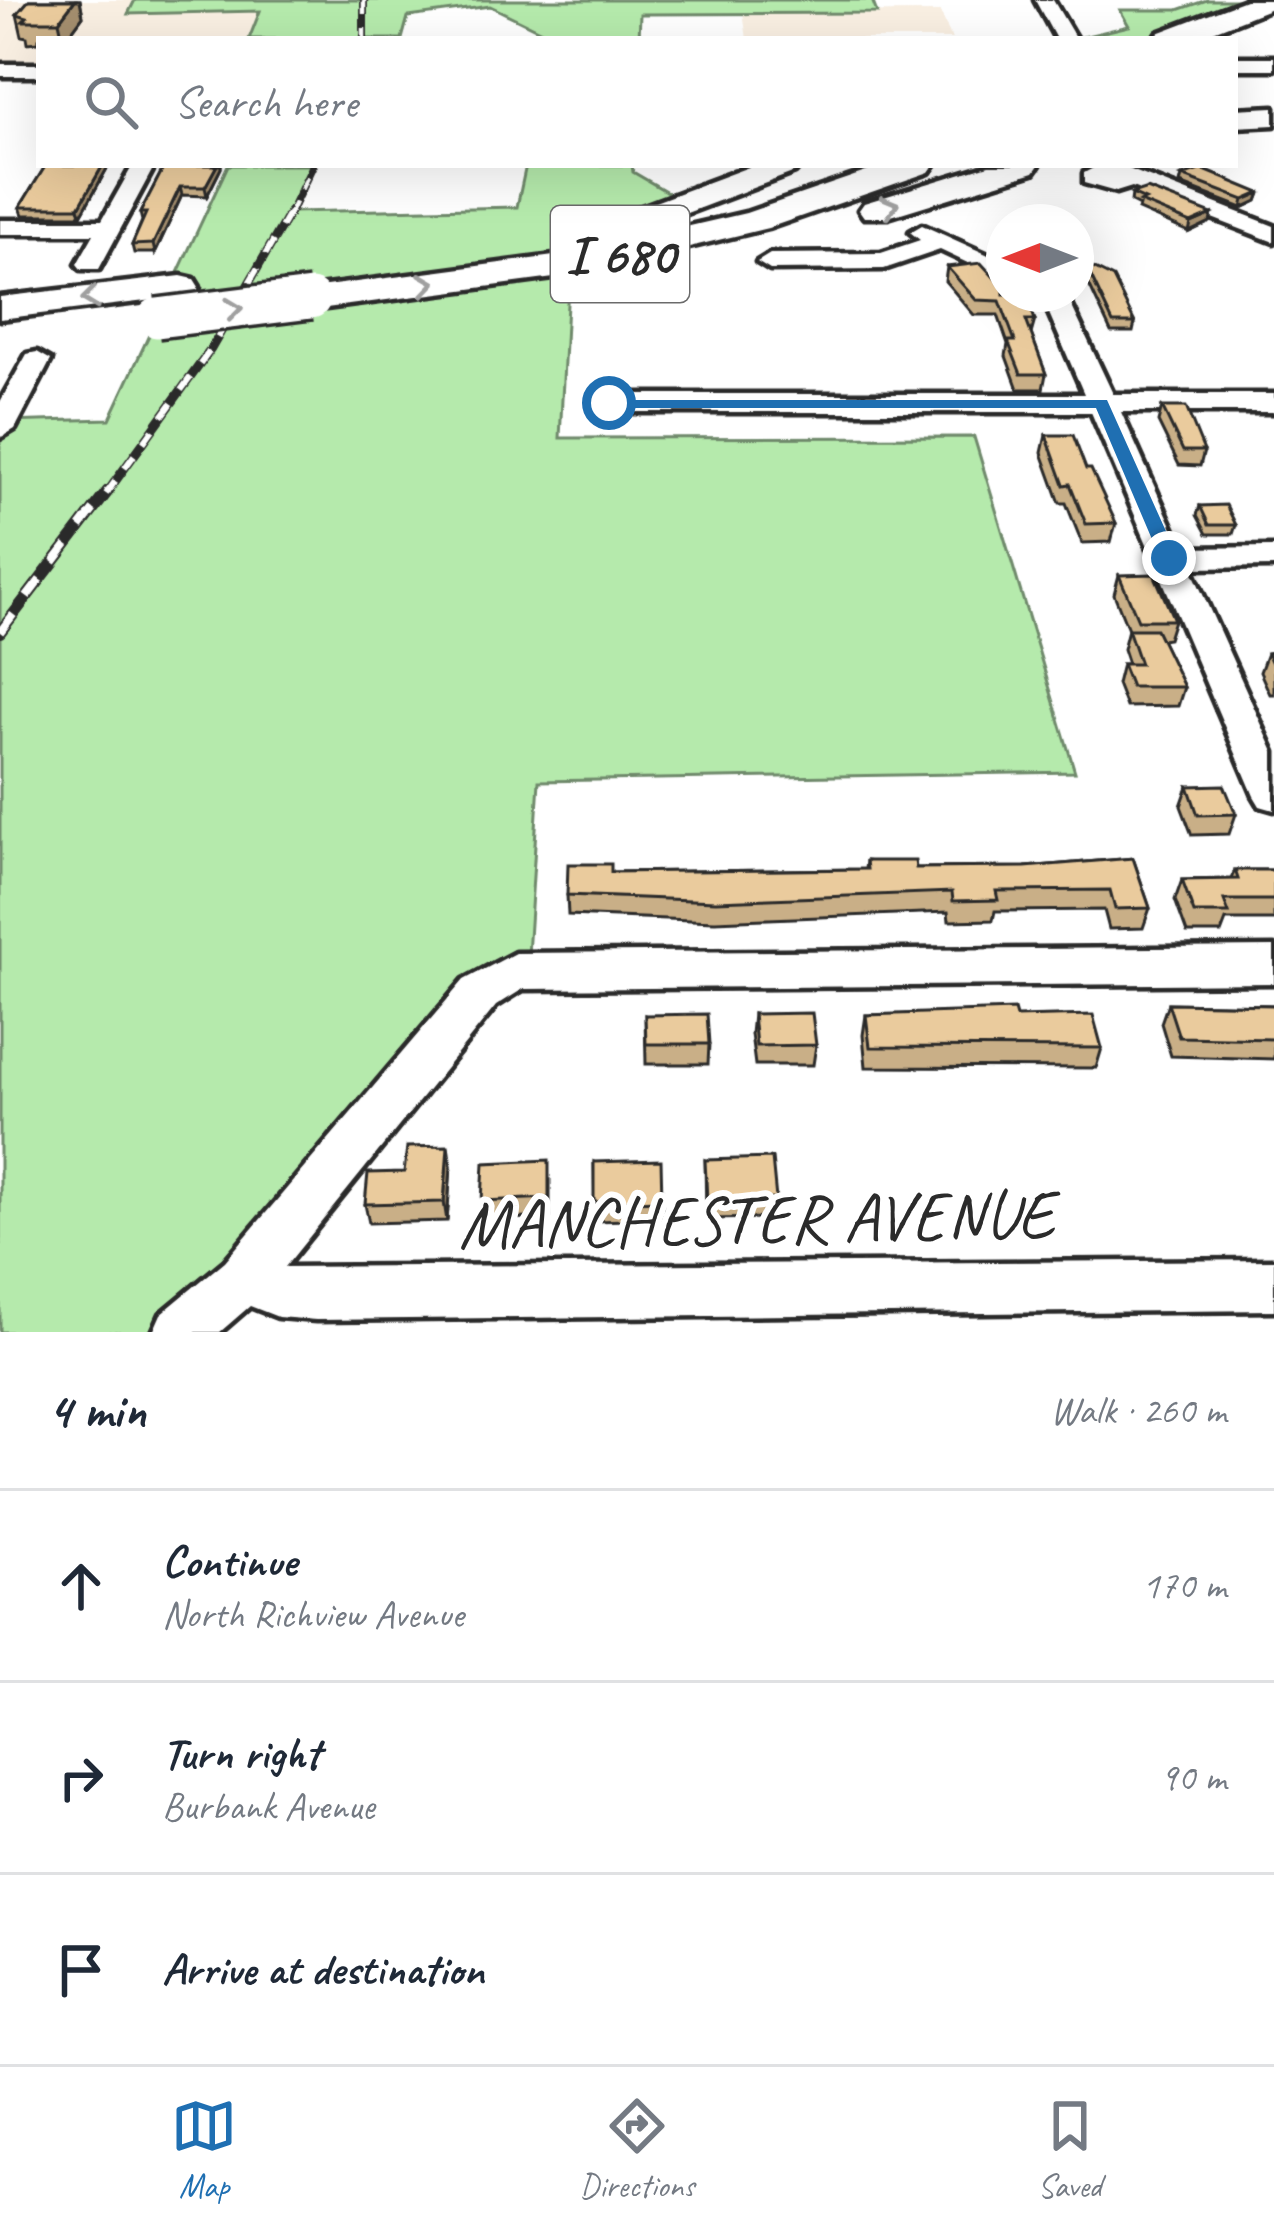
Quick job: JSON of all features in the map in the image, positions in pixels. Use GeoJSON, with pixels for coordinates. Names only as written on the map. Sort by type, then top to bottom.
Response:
{"type":"FeatureCollection","features":[{"type":"Feature","properties":{"kind":"highway"},"geometry":{"type":"LineString","coordinates":[[1176,36],[1269,0]]}},
{"type":"Feature","properties":{"kind":"highway"},"geometry":{"type":"LineString","coordinates":[[1238,37],[1274,22]]}},
{"type":"Feature","properties":{"kind":"highway"},"geometry":{"type":"LineString","coordinates":[[1238,118],[1274,116]]}},
{"type":"Feature","properties":{"kind":"highway"},"geometry":{"type":"LineString","coordinates":[[643,218],[776,168]]}},
{"type":"Feature","properties":{"kind":"highway","name":"I 680"},"geometry":{"type":"LineString","coordinates":[[0,336],[157,318],[643,218],[772,188],[833,168]]}},
{"type":"Feature","properties":{"kind":"highway","name":"I 680"},"geometry":{"type":"LineString","coordinates":[[0,308],[181,287],[320,284],[569,265],[757,221],[909,168]]}},
{"type":"Feature","properties":{"kind":"highway"},"geometry":{"type":"LineString","coordinates":[[569,265],[770,237],[1013,168]]}},
{"type":"Feature","properties":{"kind":"street"},"geometry":{"type":"LineString","coordinates":[[1044,0],[1064,36]]}},
{"type":"Feature","properties":{"kind":"street"},"geometry":{"type":"LineString","coordinates":[[1238,63],[1271,66]]}},
{"type":"Feature","properties":{"kind":"street"},"geometry":{"type":"LineString","coordinates":[[3,74],[36,70]]}},
{"type":"Feature","properties":{"kind":"street"},"geometry":{"type":"LineString","coordinates":[[90,264],[142,168]]}},
{"type":"Feature","properties":{"kind":"street"},"geometry":{"type":"LineString","coordinates":[[1127,180],[1153,185],[1274,236]]}},
{"type":"Feature","properties":{"kind":"street"},"geometry":{"type":"LineString","coordinates":[[0,227],[110,227]]}},
{"type":"Feature","properties":{"kind":"street"},"geometry":{"type":"LineString","coordinates":[[770,262],[884,261],[930,236],[986,263]]}},
{"type":"Feature","properties":{"kind":"street"},"geometry":{"type":"LineString","coordinates":[[1063,312],[1169,558],[1260,732],[1274,796]]}},
{"type":"Feature","properties":{"kind":"street"},"geometry":{"type":"LineString","coordinates":[[0,429],[37,360]]}},
{"type":"Feature","properties":{"kind":"street"},"geometry":{"type":"LineString","coordinates":[[609,403],[1274,403]]}},
{"type":"Feature","properties":{"kind":"street"},"geometry":{"type":"LineString","coordinates":[[1169,558],[1274,557]]}},
{"type":"Feature","properties":{"kind":"street"},"geometry":{"type":"LineString","coordinates":[[180,1332],[243,1279],[480,993],[515,971],[1274,964]]}},
{"type":"Feature","properties":{"kind":"street","name":"MANCHESTER AVENUE"},"geometry":{"type":"LineString","coordinates":[[243,1279],[278,1292],[316,1295],[1274,1285]]}},
{"type":"Feature","properties":{"kind":"shaded area"},"geometry":{"type":"Polygon","coordinates":[[[0,0],[135,0],[129,14],[261,11],[250,36],[36,36],[36,69],[0,70],[0,0]]]}},
{"type":"Feature","properties":{"kind":"shaded area"},"geometry":{"type":"Polygon","coordinates":[[[940,12],[951,36],[747,36],[743,13],[940,12]]]}},
{"type":"Feature","properties":{"kind":"green space"},"geometry":{"type":"Polygon","coordinates":[[[135,0],[872,0],[877,13],[640,14],[639,36],[552,36],[490,6],[408,17],[403,36],[250,36],[260,11],[128,14],[135,0]]]}},
{"type":"Feature","properties":{"kind":"green space"},"geometry":{"type":"Polygon","coordinates":[[[1207,0],[1269,0],[1176,36],[1087,36],[1129,26],[1120,10],[1178,10],[1207,0]]]}},
{"type":"Feature","properties":{"kind":"green space"},"geometry":{"type":"Polygon","coordinates":[[[227,168],[312,168],[293,212],[517,207],[525,168],[632,168],[686,203],[643,218],[554,236],[569,265],[560,438],[974,437],[1075,772],[539,781],[527,971],[180,1332],[0,1332],[0,429],[4,422],[110,419],[227,168]]]}},
{"type":"Feature","properties":{"kind":"building"},"geometry":{"type":"Polygon","coordinates":[[[29,0],[75,0],[59,21],[23,21],[27,17],[17,14],[29,0]]]}},
{"type":"Feature","properties":{"kind":"building"},"geometry":{"type":"Polygon","coordinates":[[[44,168],[101,168],[79,207],[20,207],[44,168]]]}},
{"type":"Feature","properties":{"kind":"building"},"geometry":{"type":"Polygon","coordinates":[[[163,168],[215,168],[205,187],[180,187],[153,244],[132,245],[146,213],[140,213],[163,168]]]}},
{"type":"Feature","properties":{"kind":"building"},"geometry":{"type":"Polygon","coordinates":[[[1202,169],[1260,193],[1244,200],[1182,176],[1202,169]]]}},
{"type":"Feature","properties":{"kind":"building"},"geometry":{"type":"Polygon","coordinates":[[[1147,189],[1212,214],[1191,223],[1140,202],[1145,200],[1132,194],[1147,189]]]}},
{"type":"Feature","properties":{"kind":"building"},"geometry":{"type":"Polygon","coordinates":[[[981,263],[986,268],[986,300],[976,300],[947,267],[981,263]]]}},
{"type":"Feature","properties":{"kind":"building"},"geometry":{"type":"Polygon","coordinates":[[[1094,268],[1113,278],[1135,323],[1113,323],[1094,283],[1094,268]]]}},
{"type":"Feature","properties":{"kind":"building"},"geometry":{"type":"Polygon","coordinates":[[[1004,312],[1032,312],[1035,320],[1026,320],[1046,374],[1021,374],[1008,341],[1015,341],[1004,312]]]}},
{"type":"Feature","properties":{"kind":"building"},"geometry":{"type":"Polygon","coordinates":[[[1162,407],[1186,407],[1204,451],[1183,451],[1162,407]]]}},
{"type":"Feature","properties":{"kind":"building"},"geometry":{"type":"Polygon","coordinates":[[[1046,435],[1073,435],[1116,523],[1086,524],[1070,484],[1064,485],[1046,435]]]}},
{"type":"Feature","properties":{"kind":"building"},"geometry":{"type":"Polygon","coordinates":[[[1226,505],[1236,525],[1209,525],[1200,506],[1226,505]]]}},
{"type":"Feature","properties":{"kind":"building"},"geometry":{"type":"Polygon","coordinates":[[[1154,574],[1174,620],[1138,620],[1119,575],[1154,574]]]}},
{"type":"Feature","properties":{"kind":"building"},"geometry":{"type":"Polygon","coordinates":[[[1128,629],[1156,629],[1184,687],[1131,687],[1122,664],[1140,664],[1128,629]]]}},
{"type":"Feature","properties":{"kind":"building"},"geometry":{"type":"Polygon","coordinates":[[[1224,785],[1236,814],[1198,815],[1188,786],[1224,785]]]}},
{"type":"Feature","properties":{"kind":"building"},"geometry":{"type":"Polygon","coordinates":[[[1133,858],[1150,908],[1115,909],[1110,890],[996,891],[998,900],[953,901],[952,892],[716,901],[567,895],[568,864],[611,864],[611,872],[867,869],[866,861],[915,861],[916,868],[1025,867],[1133,858]]]}},
{"type":"Feature","properties":{"kind":"building"},"geometry":{"type":"Polygon","coordinates":[[[1235,870],[1274,870],[1274,900],[1224,900],[1229,913],[1194,913],[1182,880],[1238,879],[1235,870]]]}},
{"type":"Feature","properties":{"kind":"building"},"geometry":{"type":"Polygon","coordinates":[[[1168,1003],[1274,1005],[1274,1039],[1179,1037],[1168,1003]]]}},
{"type":"Feature","properties":{"kind":"building"},"geometry":{"type":"Polygon","coordinates":[[[1014,1010],[1016,1017],[1093,1015],[1102,1048],[870,1047],[866,1015],[1014,1010]]]}},
{"type":"Feature","properties":{"kind":"building"},"geometry":{"type":"Polygon","coordinates":[[[812,1013],[816,1045],[756,1046],[753,1014],[812,1013]]]}},
{"type":"Feature","properties":{"kind":"building"},"geometry":{"type":"Polygon","coordinates":[[[707,1014],[709,1044],[646,1044],[645,1015],[707,1014]]]}},
{"type":"Feature","properties":{"kind":"building"},"geometry":{"type":"Polygon","coordinates":[[[448,1146],[444,1202],[365,1204],[368,1173],[404,1172],[407,1147],[448,1146]]]}},
{"type":"Feature","properties":{"kind":"building"},"geometry":{"type":"Polygon","coordinates":[[[772,1158],[776,1199],[707,1200],[705,1160],[772,1158]]]}},
{"type":"Feature","properties":{"kind":"building"},"geometry":{"type":"Polygon","coordinates":[[[549,1160],[549,1198],[482,1201],[484,1163],[549,1160]]]}},
{"type":"Feature","properties":{"kind":"building"},"geometry":{"type":"Polygon","coordinates":[[[661,1160],[662,1200],[594,1202],[594,1162],[661,1160]]]}},
{"type":"Feature","properties":{"kind":"railway"},"geometry":{"type":"LineString","coordinates":[[364,0],[364,36]]}},
{"type":"Feature","properties":{"kind":"railway"},"geometry":{"type":"LineString","coordinates":[[289,215],[312,168]]}},
{"type":"Feature","properties":{"kind":"railway"},"geometry":{"type":"LineString","coordinates":[[106,494],[211,349],[290,212]]}},
{"type":"Feature","properties":{"kind":"railway"},"geometry":{"type":"LineString","coordinates":[[0,632],[108,491]]}},
{"type":"Feature","properties":{"kind":"route"},"geometry":{"type":"LineString","coordinates":[[609,403],[1102,404],[1169,558]]}}]}
